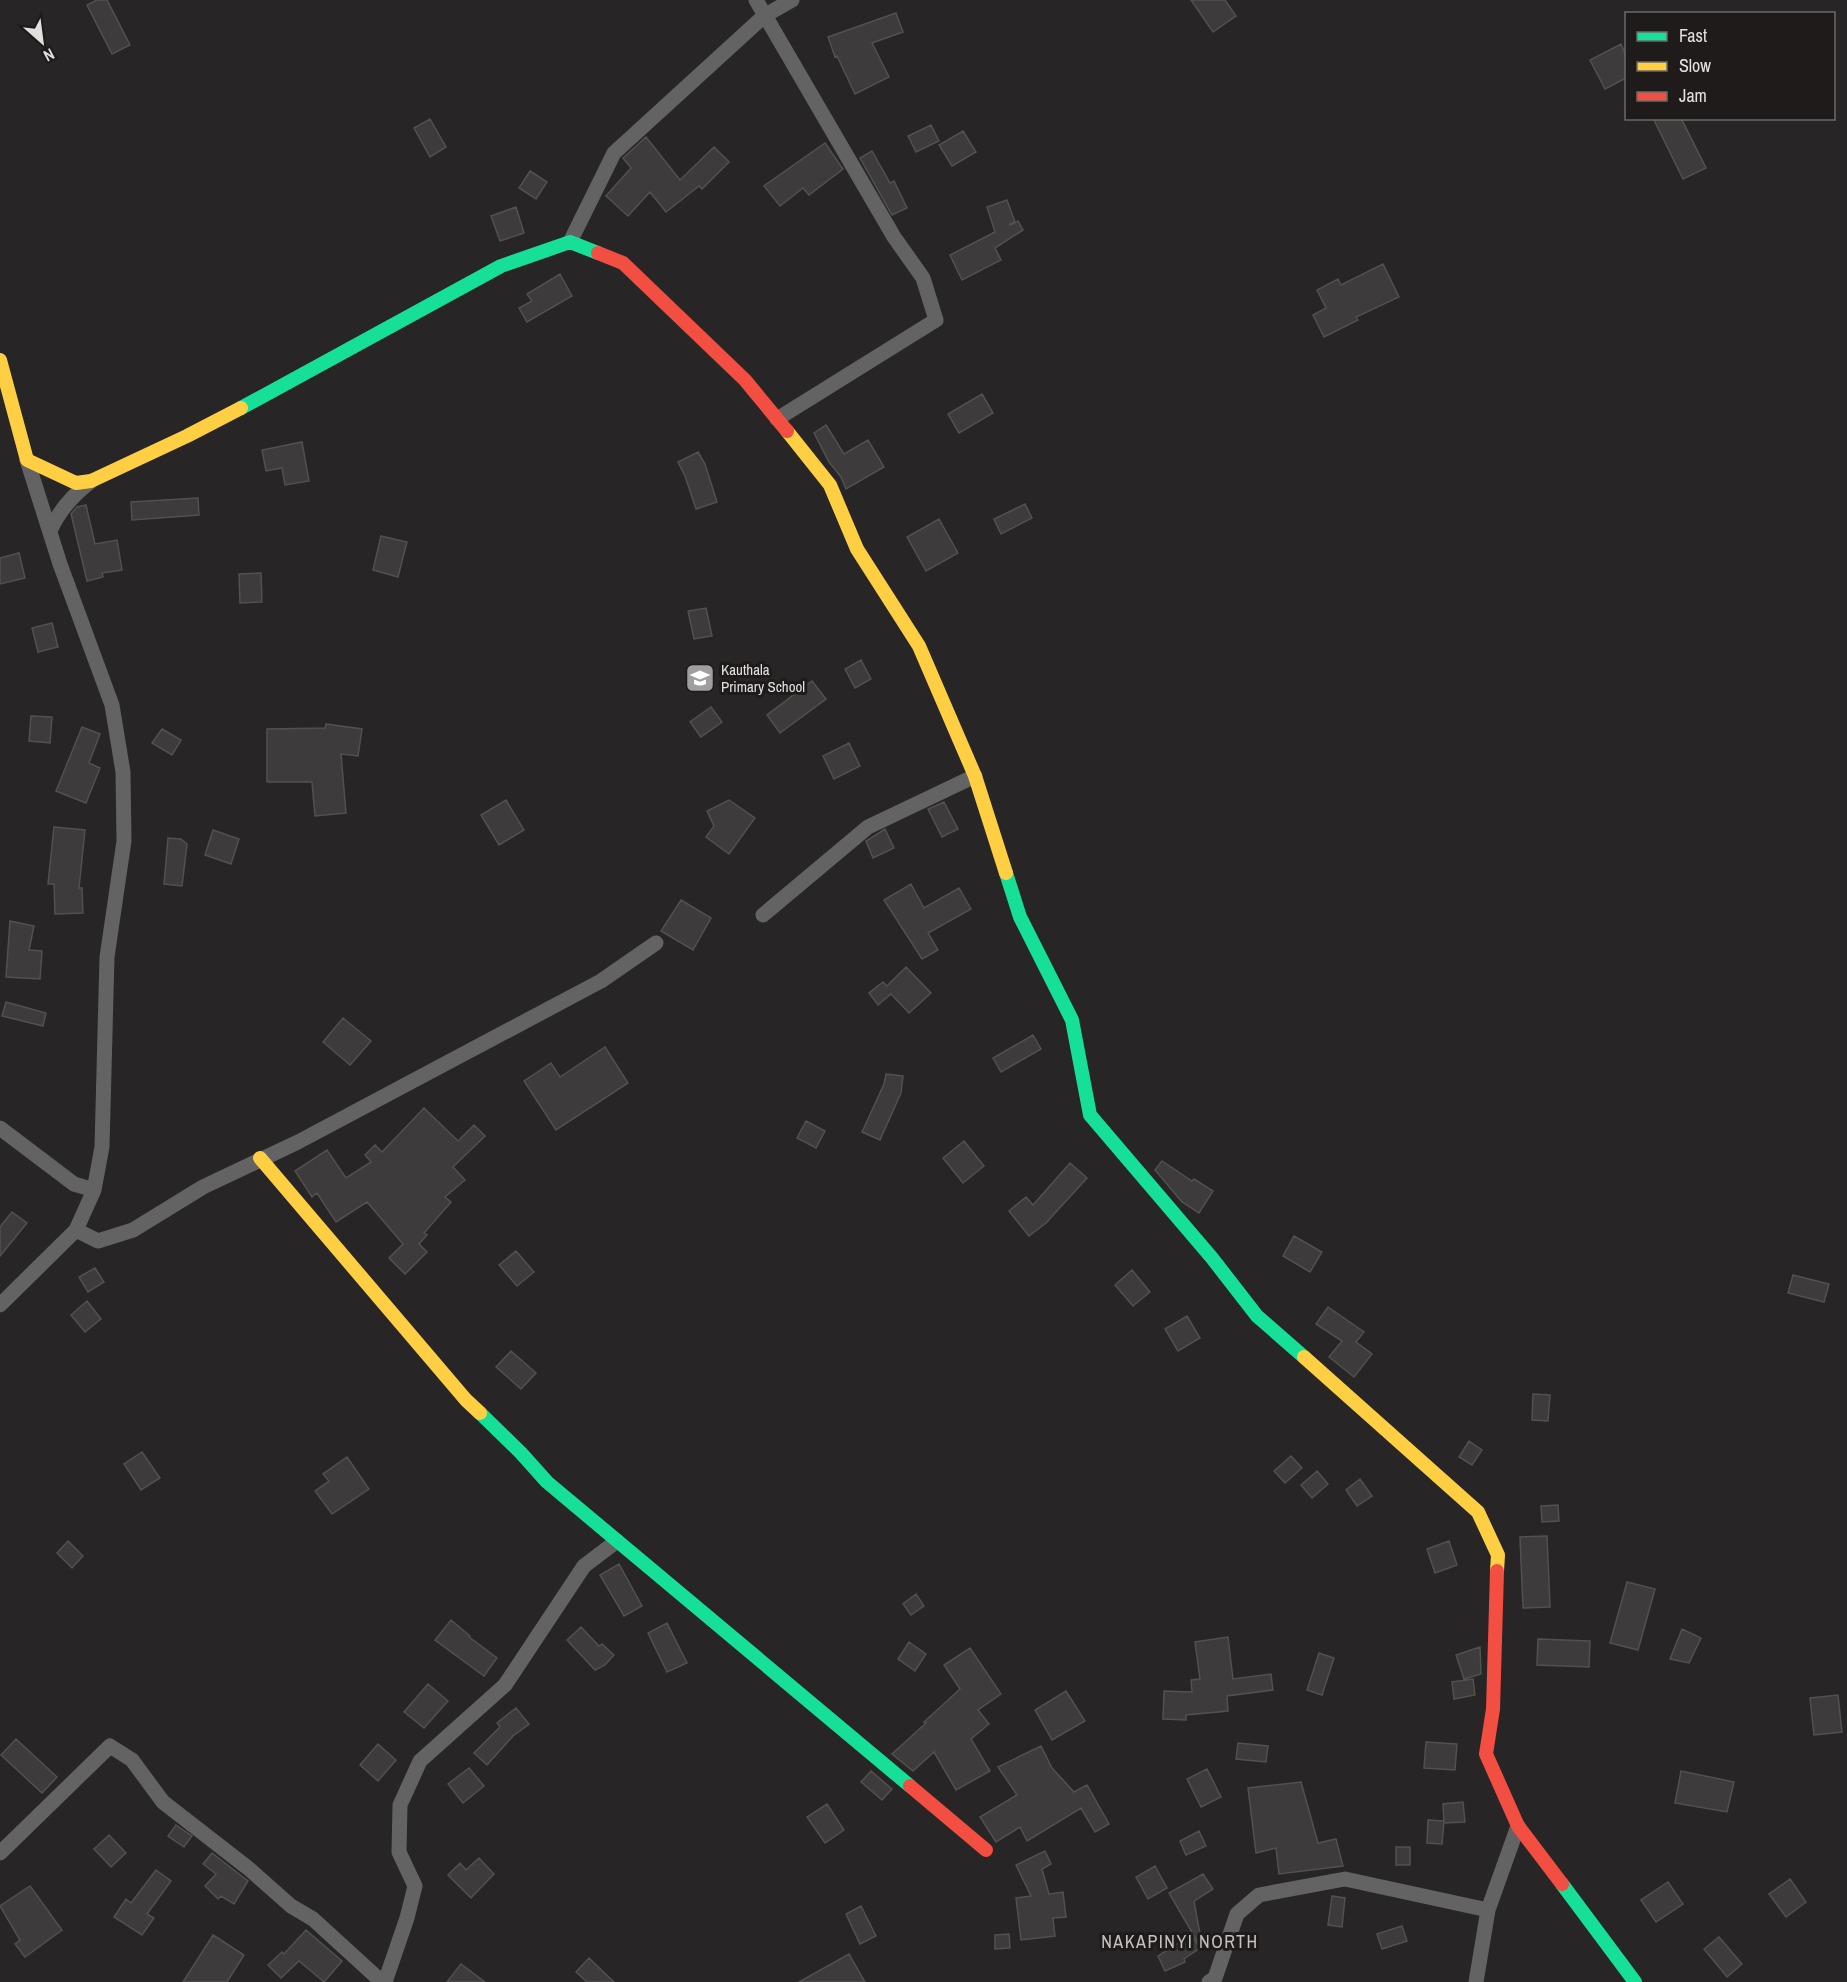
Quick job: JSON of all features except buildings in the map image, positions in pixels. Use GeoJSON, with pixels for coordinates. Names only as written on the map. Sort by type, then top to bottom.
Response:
{"type":"FeatureCollection","features":[{"type":"Feature","properties":{"kind":"street"},"geometry":{"type":"LineString","coordinates":[[756,0],[894,237],[923,278],[936,320],[777,419]]}},
{"type":"Feature","properties":{"kind":"street"},"geometry":{"type":"LineString","coordinates":[[570,242],[614,153],[764,16],[792,0]]}},
{"type":"Feature","properties":{"kind":"street"},"geometry":{"type":"LineString","coordinates":[[50,531],[56,516],[91,481],[198,430],[501,266],[570,242],[623,263],[745,380],[830,485],[857,549],[919,646],[975,776],[1020,917],[1072,1020],[1090,1115],[1212,1258],[1257,1316],[1478,1512],[1498,1555],[1493,1709],[1486,1754],[1518,1826],[1635,1982]]}},
{"type":"Feature","properties":{"kind":"street"},"geometry":{"type":"LineString","coordinates":[[0,360],[27,460],[60,564],[112,705],[123,772],[124,841],[107,957],[102,1147],[94,1190],[76,1230],[0,1305]]}},
{"type":"Feature","properties":{"kind":"street"},"geometry":{"type":"LineString","coordinates":[[27,460],[76,483],[91,481]]}},
{"type":"Feature","properties":{"kind":"street"},"geometry":{"type":"LineString","coordinates":[[763,915],[868,827],[975,776]]}},
{"type":"Feature","properties":{"kind":"street"},"geometry":{"type":"LineString","coordinates":[[76,1230],[98,1241],[133,1230],[202,1187],[298,1142],[601,981],[656,944]]}},
{"type":"Feature","properties":{"kind":"street"},"geometry":{"type":"LineString","coordinates":[[0,1128],[74,1184],[94,1190]]}},
{"type":"Feature","properties":{"kind":"street"},"geometry":{"type":"LineString","coordinates":[[260,1158],[466,1400],[521,1453],[547,1482],[986,1850]]}},
{"type":"Feature","properties":{"kind":"street"},"geometry":{"type":"LineString","coordinates":[[0,1853],[110,1746],[132,1760],[163,1802],[248,1868],[291,1906],[313,1919],[383,1982],[407,1918],[415,1886],[399,1852],[400,1805],[420,1761],[505,1684],[584,1566],[617,1541]]}},
{"type":"Feature","properties":{"kind":"street"},"geometry":{"type":"LineString","coordinates":[[1476,1982],[1488,1910],[1518,1826]]}},
{"type":"Feature","properties":{"kind":"street"},"geometry":{"type":"LineString","coordinates":[[1209,1982],[1215,1978],[1238,1914],[1259,1895],[1345,1879],[1488,1910]]}},
{"type":"Feature","properties":{"kind":"traffic: fast"},"geometry":{"type":"LineString","coordinates":[[241,408],[501,266],[570,242],[598,253]]}},
{"type":"Feature","properties":{"kind":"traffic: fast"},"geometry":{"type":"LineString","coordinates":[[1006,873],[1020,917],[1072,1020],[1090,1115],[1212,1258],[1257,1316],[1304,1357]]}},
{"type":"Feature","properties":{"kind":"traffic: fast"},"geometry":{"type":"LineString","coordinates":[[480,1413],[547,1482],[910,1786]]}},
{"type":"Feature","properties":{"kind":"traffic: fast"},"geometry":{"type":"LineString","coordinates":[[1562,1884],[1635,1982]]}},
{"type":"Feature","properties":{"kind":"traffic: slow"},"geometry":{"type":"LineString","coordinates":[[0,360],[27,460],[76,483],[91,481],[241,408]]}},
{"type":"Feature","properties":{"kind":"traffic: slow"},"geometry":{"type":"LineString","coordinates":[[787,431],[830,485],[857,549],[919,646],[975,776],[1006,873]]}},
{"type":"Feature","properties":{"kind":"traffic: slow"},"geometry":{"type":"LineString","coordinates":[[260,1158],[466,1400],[480,1413]]}},
{"type":"Feature","properties":{"kind":"traffic: slow"},"geometry":{"type":"LineString","coordinates":[[1304,1357],[1478,1512],[1498,1555],[1497,1571]]}},
{"type":"Feature","properties":{"kind":"traffic: jam"},"geometry":{"type":"LineString","coordinates":[[598,253],[623,263],[745,380],[787,431]]}},
{"type":"Feature","properties":{"kind":"traffic: jam"},"geometry":{"type":"LineString","coordinates":[[1497,1571],[1493,1709],[1486,1754],[1518,1826],[1562,1884]]}},
{"type":"Feature","properties":{"kind":"traffic: jam"},"geometry":{"type":"LineString","coordinates":[[910,1786],[986,1850]]}},
{"type":"Feature","properties":{"kind":"place","name":"Kauthala Primary School"},"geometry":{"type":"Point","coordinates":[700,678]}},
{"type":"Feature","properties":{"kind":"district","name":"NAKAPINYI NORTH"},"geometry":{"type":"Point","coordinates":[1180,1941]}}]}
